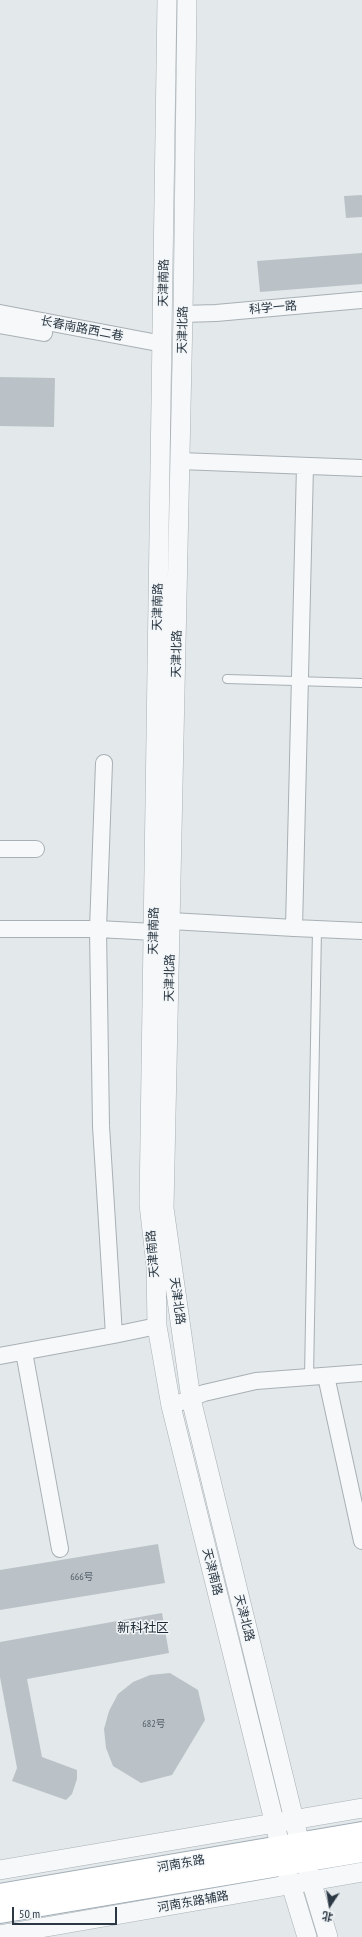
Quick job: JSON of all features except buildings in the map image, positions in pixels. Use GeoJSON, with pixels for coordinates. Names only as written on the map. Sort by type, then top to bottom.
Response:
{"type":"FeatureCollection","features":[{"type":"Feature","properties":{"kind":"main road","name":"河南东路"},"geometry":{"type":"LineString","coordinates":[[0,1912],[296,1860],[362,1833]]}},
{"type":"Feature","properties":{"kind":"main road","name":"河南东路"},"geometry":{"type":"LineString","coordinates":[[0,1895],[362,1851]]}},
{"type":"Feature","properties":{"kind":"street","name":"天津南路"},"geometry":{"type":"LineString","coordinates":[[167,0],[163,349],[159,509],[149,1204],[156,1266],[157,1326],[171,1406],[275,1824],[296,1860]]}},
{"type":"Feature","properties":{"kind":"street","name":"天津北路"},"geometry":{"type":"LineString","coordinates":[[187,0],[183,314],[164,1208],[191,1398],[294,1820],[296,1860],[292,1886],[307,1937]]}},
{"type":"Feature","properties":{"kind":"street"},"geometry":{"type":"LineString","coordinates":[[166,123],[186,123]]}},
{"type":"Feature","properties":{"kind":"street","name":"科学一路"},"geometry":{"type":"LineString","coordinates":[[183,314],[216,313],[362,300]]}},
{"type":"Feature","properties":{"kind":"street","name":"长春南路西二巷"},"geometry":{"type":"LineString","coordinates":[[0,314],[163,349]]}},
{"type":"Feature","properties":{"kind":"street","name":"长春南路西二巷"},"geometry":{"type":"LineString","coordinates":[[0,325],[163,349]]}},
{"type":"Feature","properties":{"kind":"street"},"geometry":{"type":"LineString","coordinates":[[180,461],[362,468]]}},
{"type":"Feature","properties":{"kind":"street"},"geometry":{"type":"LineString","coordinates":[[294,928],[305,466]]}},
{"type":"Feature","properties":{"kind":"street"},"geometry":{"type":"LineString","coordinates":[[159,509],[179,508]]}},
{"type":"Feature","properties":{"kind":"street"},"geometry":{"type":"LineString","coordinates":[[104,763],[98,929],[101,1126],[114,1335]]}},
{"type":"Feature","properties":{"kind":"street"},"geometry":{"type":"LineString","coordinates":[[0,849],[36,849]]}},
{"type":"Feature","properties":{"kind":"street"},"geometry":{"type":"LineString","coordinates":[[171,921],[362,931]]}},
{"type":"Feature","properties":{"kind":"street"},"geometry":{"type":"LineString","coordinates":[[0,929],[98,929],[154,932]]}},
{"type":"Feature","properties":{"kind":"street"},"geometry":{"type":"LineString","coordinates":[[0,1356],[157,1326]]}},
{"type":"Feature","properties":{"kind":"street"},"geometry":{"type":"LineString","coordinates":[[24,1352],[60,1549]]}},
{"type":"Feature","properties":{"kind":"street"},"geometry":{"type":"LineString","coordinates":[[171,1406],[204,1393],[256,1381],[362,1373]]}},
{"type":"Feature","properties":{"kind":"street"},"geometry":{"type":"LineString","coordinates":[[326,1376],[362,1541]]}},
{"type":"Feature","properties":{"kind":"street"},"geometry":{"type":"LineString","coordinates":[[0,1870],[362,1808]]}},
{"type":"Feature","properties":{"kind":"street"},"geometry":{"type":"LineString","coordinates":[[296,1860],[362,1872]]}},
{"type":"Feature","properties":{"kind":"street","name":"天津北路"},"geometry":{"type":"LineString","coordinates":[[296,1860],[328,1937]]}},
{"type":"Feature","properties":{"kind":"street","name":"河南东路辅路"},"geometry":{"type":"LineString","coordinates":[[0,1935],[292,1886]]}},
{"type":"Feature","properties":{"kind":"lane"},"geometry":{"type":"LineString","coordinates":[[227,679],[362,683]]}},
{"type":"Feature","properties":{"kind":"lane"},"geometry":{"type":"LineString","coordinates":[[309,1377],[317,929]]}},
{"type":"Feature","properties":{"kind":"district","name":"新科社区"},"geometry":{"type":"Point","coordinates":[143,1628]}}]}
